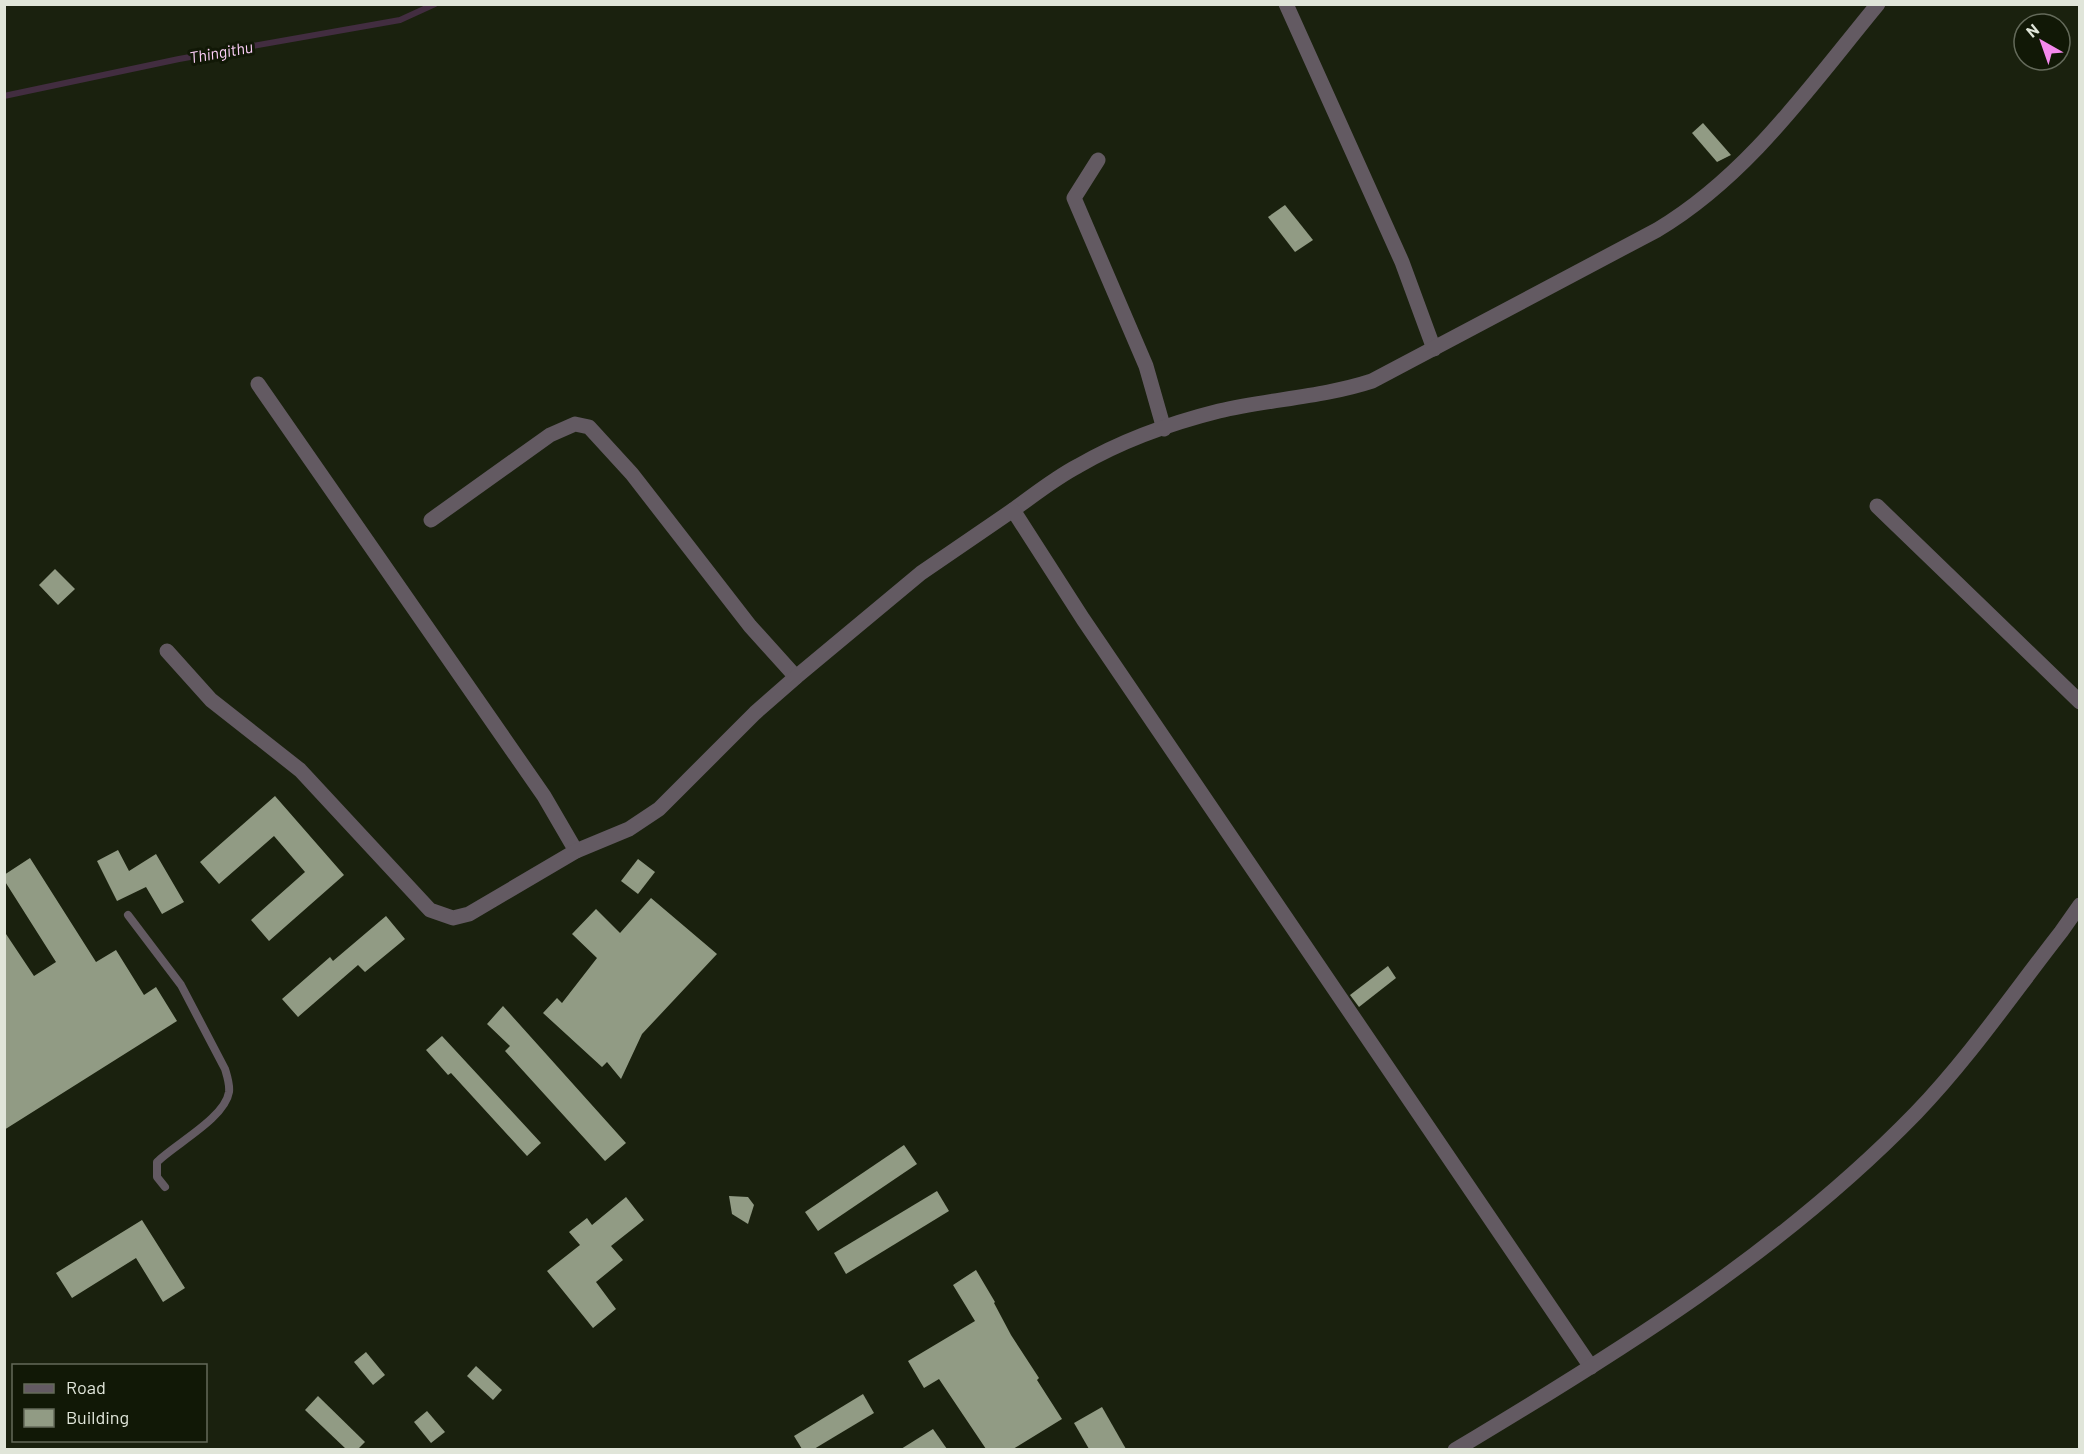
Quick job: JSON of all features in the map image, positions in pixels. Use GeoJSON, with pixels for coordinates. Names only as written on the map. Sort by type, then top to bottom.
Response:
{"type":"FeatureCollection","features":[{"type":"Feature","properties":{"kind":"street"},"geometry":{"type":"LineString","coordinates":[[1286,4],[1402,262],[1434,349]]}},
{"type":"Feature","properties":{"kind":"street"},"geometry":{"type":"LineString","coordinates":[[167,651],[211,700],[300,770],[341,812],[415,896],[435,913],[453,918],[469,914],[576,851],[629,829],[659,809],[755,713],[921,573],[1077,466],[1164,429],[1219,411],[1352,387],[1372,381],[1679,217],[1716,188],[1755,151],[1878,4]]}},
{"type":"Feature","properties":{"kind":"street"},"geometry":{"type":"LineString","coordinates":[[1098,160],[1074,198],[1146,366],[1164,429]]}},
{"type":"Feature","properties":{"kind":"street"},"geometry":{"type":"LineString","coordinates":[[258,384],[544,796],[576,851]]}},
{"type":"Feature","properties":{"kind":"street"},"geometry":{"type":"LineString","coordinates":[[431,520],[550,435],[575,424],[589,427],[598,434],[632,474],[750,626],[796,677]]}},
{"type":"Feature","properties":{"kind":"street"},"geometry":{"type":"LineString","coordinates":[[1877,506],[2079,702]]}},
{"type":"Feature","properties":{"kind":"street"},"geometry":{"type":"LineString","coordinates":[[1013,510],[1083,619],[1591,1366]]}},
{"type":"Feature","properties":{"kind":"street"},"geometry":{"type":"LineString","coordinates":[[1455,1449],[1591,1366],[1771,1244],[1850,1176],[1917,1112],[2034,967],[2079,905]]}},
{"type":"Feature","properties":{"kind":"lane"},"geometry":{"type":"LineString","coordinates":[[128,915],[182,985],[225,1069],[229,1082],[228,1095],[213,1118],[157,1162],[155,1167],[157,1177],[165,1187]]}},
{"type":"Feature","properties":{"kind":"building"},"geometry":{"type":"Polygon","coordinates":[[[1703,123],[1731,155],[1717,162],[1692,133],[1703,123]]]}},
{"type":"Feature","properties":{"kind":"building"},"geometry":{"type":"Polygon","coordinates":[[[1285,205],[1313,240],[1295,252],[1268,217],[1285,205]]]}},
{"type":"Feature","properties":{"kind":"building"},"geometry":{"type":"Polygon","coordinates":[[[55,569],[75,589],[58,605],[39,585],[55,569]]]}},
{"type":"Feature","properties":{"kind":"building"},"geometry":{"type":"Polygon","coordinates":[[[275,796],[344,875],[269,941],[251,920],[305,872],[274,836],[219,884],[200,862],[275,796]]]}},
{"type":"Feature","properties":{"kind":"building"},"geometry":{"type":"Polygon","coordinates":[[[118,850],[129,871],[156,854],[184,902],[162,914],[146,887],[117,901],[97,861],[118,850]]]}},
{"type":"Feature","properties":{"kind":"building"},"geometry":{"type":"Polygon","coordinates":[[[30,858],[96,962],[116,950],[144,995],[156,987],[177,1021],[4,1130],[4,931],[34,976],[56,962],[4,880],[4,875],[30,858]]]}},
{"type":"Feature","properties":{"kind":"building"},"geometry":{"type":"Polygon","coordinates":[[[638,859],[655,872],[638,894],[621,881],[638,859]]]}},
{"type":"Feature","properties":{"kind":"building"},"geometry":{"type":"Polygon","coordinates":[[[651,898],[717,954],[642,1034],[621,1079],[607,1062],[602,1067],[543,1013],[557,998],[562,1003],[597,958],[572,934],[596,909],[620,933],[651,898]]]}},
{"type":"Feature","properties":{"kind":"building"},"geometry":{"type":"Polygon","coordinates":[[[386,916],[405,939],[365,972],[358,965],[298,1017],[282,999],[330,957],[333,961],[386,916]]]}},
{"type":"Feature","properties":{"kind":"building"},"geometry":{"type":"Polygon","coordinates":[[[1388,966],[1396,978],[1359,1007],[1350,995],[1388,966]]]}},
{"type":"Feature","properties":{"kind":"building"},"geometry":{"type":"Polygon","coordinates":[[[503,1006],[626,1143],[605,1161],[505,1051],[510,1046],[487,1024],[503,1006]]]}},
{"type":"Feature","properties":{"kind":"building"},"geometry":{"type":"Polygon","coordinates":[[[442,1036],[541,1143],[527,1156],[451,1073],[448,1075],[426,1050],[442,1036]]]}},
{"type":"Feature","properties":{"kind":"building"},"geometry":{"type":"Polygon","coordinates":[[[904,1145],[917,1164],[818,1231],[805,1212],[904,1145]]]}},
{"type":"Feature","properties":{"kind":"building"},"geometry":{"type":"Polygon","coordinates":[[[937,1191],[949,1211],[846,1274],[834,1253],[937,1191]]]}},
{"type":"Feature","properties":{"kind":"building"},"geometry":{"type":"Polygon","coordinates":[[[729,1196],[748,1197],[754,1205],[748,1224],[732,1214],[729,1196]]]}},
{"type":"Feature","properties":{"kind":"building"},"geometry":{"type":"Polygon","coordinates":[[[626,1197],[644,1220],[611,1246],[623,1260],[596,1282],[616,1309],[593,1328],[547,1271],[580,1245],[569,1232],[587,1218],[592,1225],[626,1197]]]}},
{"type":"Feature","properties":{"kind":"building"},"geometry":{"type":"Polygon","coordinates":[[[142,1220],[185,1288],[163,1302],[136,1258],[72,1298],[56,1273],[142,1220]]]}},
{"type":"Feature","properties":{"kind":"building"},"geometry":{"type":"Polygon","coordinates":[[[976,1270],[1011,1335],[1062,1419],[1013,1449],[986,1449],[939,1379],[924,1388],[908,1361],[975,1321],[953,1285],[976,1270]]]}},
{"type":"Feature","properties":{"kind":"building"},"geometry":{"type":"Polygon","coordinates":[[[366,1352],[385,1375],[373,1385],[354,1362],[366,1352]]]}},
{"type":"Feature","properties":{"kind":"building"},"geometry":{"type":"Polygon","coordinates":[[[476,1366],[502,1390],[493,1400],[467,1376],[476,1366]]]}},
{"type":"Feature","properties":{"kind":"building"},"geometry":{"type":"Polygon","coordinates":[[[863,1394],[874,1413],[814,1449],[802,1449],[794,1436],[863,1394]]]}},
{"type":"Feature","properties":{"kind":"building"},"geometry":{"type":"Polygon","coordinates":[[[318,1396],[365,1442],[358,1449],[346,1449],[305,1410],[318,1396]]]}},
{"type":"Feature","properties":{"kind":"building"},"geometry":{"type":"Polygon","coordinates":[[[1102,1407],[1126,1449],[1089,1449],[1074,1423],[1102,1407]]]}},
{"type":"Feature","properties":{"kind":"building"},"geometry":{"type":"Polygon","coordinates":[[[427,1411],[445,1432],[431,1443],[414,1422],[427,1411]]]}},
{"type":"Feature","properties":{"kind":"building"},"geometry":{"type":"Polygon","coordinates":[[[933,1429],[947,1449],[901,1449],[933,1429]]]}},
{"type":"Feature","properties":{"kind":"waterway","name":"Thingithu"},"geometry":{"type":"LineString","coordinates":[[4,96],[179,59],[400,20],[435,4]]}}]}
